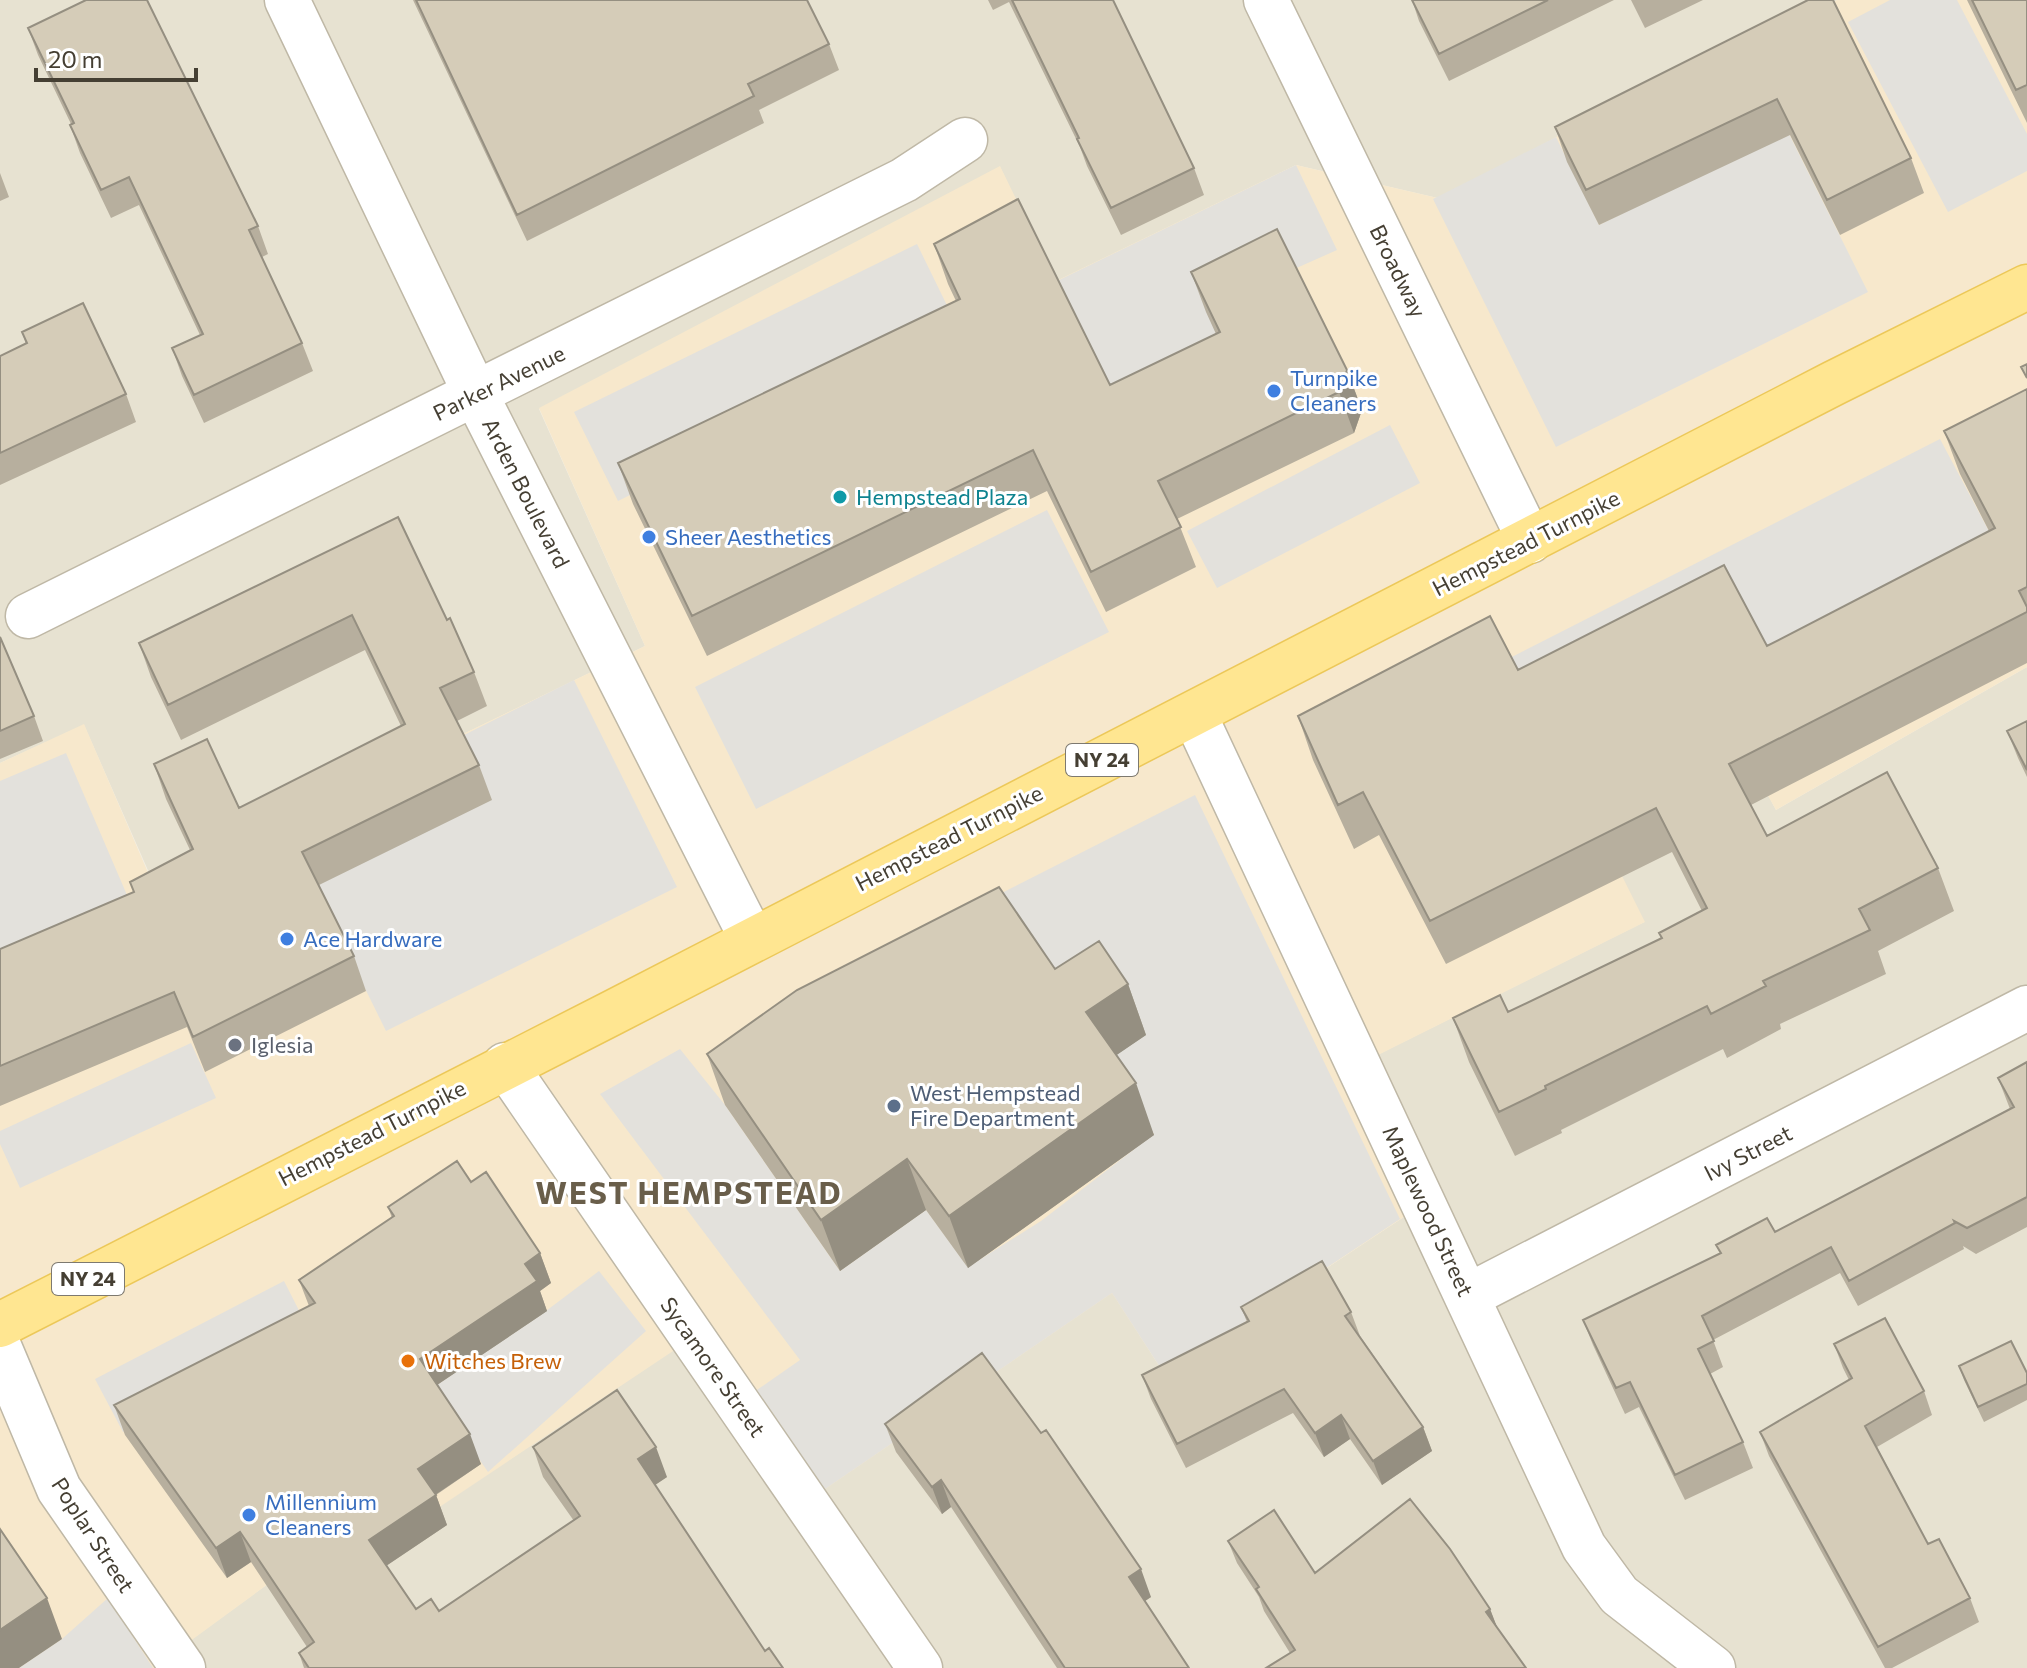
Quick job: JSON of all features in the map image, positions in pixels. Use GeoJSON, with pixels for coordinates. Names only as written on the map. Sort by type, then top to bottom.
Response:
{"type":"FeatureCollection","features":[{"type":"Feature","properties":{"kind":"main road","name":"Hempstead Turnpike"},"geometry":{"type":"LineString","coordinates":[[0,1325],[1834,383],[2027,287]]}},
{"type":"Feature","properties":{"kind":"street","name":"Arden Boulevard"},"geometry":{"type":"LineString","coordinates":[[287,0],[476,395],[752,939]]}},
{"type":"Feature","properties":{"kind":"street","name":"Broadway"},"geometry":{"type":"LineString","coordinates":[[1266,0],[1530,541]]}},
{"type":"Feature","properties":{"kind":"street","name":"Parker Avenue"},"geometry":{"type":"LineString","coordinates":[[28,616],[904,180],[965,140]]}},
{"type":"Feature","properties":{"kind":"street","name":"Maplewood Street"},"geometry":{"type":"LineString","coordinates":[[1194,714],[1584,1547],[1619,1595],[1713,1668]]}},
{"type":"Feature","properties":{"kind":"street","name":"Ivy Street"},"geometry":{"type":"LineString","coordinates":[[1468,1296],[2027,1008]]}},
{"type":"Feature","properties":{"kind":"street","name":"Sycamore Street"},"geometry":{"type":"LineString","coordinates":[[505,1065],[920,1668]]}},
{"type":"Feature","properties":{"kind":"street","name":"Poplar Street"},"geometry":{"type":"LineString","coordinates":[[0,1349],[59,1489],[183,1668]]}},
{"type":"Feature","properties":{"kind":"shaded area"},"geometry":{"type":"Polygon","coordinates":[[[0,0],[1837,0],[1442,199],[1296,165],[1055,282],[1000,167],[539,409],[645,646],[154,884],[84,725],[0,763],[0,0]]]}},
{"type":"Feature","properties":{"kind":"shaded area"},"geometry":{"type":"Polygon","coordinates":[[[1837,0],[2027,0],[2027,667],[1776,810],[1766,792],[1617,866],[1645,922],[1366,1061],[1428,1201],[1165,1375],[1112,1293],[809,1500],[700,1333],[438,1508],[372,1508],[178,1650],[190,1668],[0,1668],[0,763],[84,724],[153,884],[645,646],[539,408],[1000,166],[1056,281],[1296,165],[1442,199],[1556,137],[1837,0]]]}},
{"type":"Feature","properties":{"kind":"shaded area"},"geometry":{"type":"Polygon","coordinates":[[[1890,0],[1957,0],[2027,134],[2027,171],[1948,212],[1848,22],[1890,0]]]}},
{"type":"Feature","properties":{"kind":"shaded area"},"geometry":{"type":"Polygon","coordinates":[[[1788,132],[1868,292],[1556,447],[1433,199],[1556,137],[1599,225],[1788,132]]]}},
{"type":"Feature","properties":{"kind":"shaded area"},"geometry":{"type":"Polygon","coordinates":[[[1296,165],[1337,250],[1292,270],[1235,372],[1125,425],[1055,282],[1296,165]]]}},
{"type":"Feature","properties":{"kind":"shaded area"},"geometry":{"type":"Polygon","coordinates":[[[917,244],[960,332],[618,501],[574,412],[917,244]]]}},
{"type":"Feature","properties":{"kind":"shaded area"},"geometry":{"type":"Polygon","coordinates":[[[1390,425],[1420,483],[1217,588],[1187,531],[1390,425]]]}},
{"type":"Feature","properties":{"kind":"shaded area"},"geometry":{"type":"Polygon","coordinates":[[[1940,439],[2008,567],[1783,690],[1534,714],[1506,660],[1940,439]]]}},
{"type":"Feature","properties":{"kind":"shaded area"},"geometry":{"type":"Polygon","coordinates":[[[1047,510],[1109,632],[756,809],[695,687],[1047,510]]]}},
{"type":"Feature","properties":{"kind":"shaded area"},"geometry":{"type":"Polygon","coordinates":[[[2027,667],[2027,1668],[190,1668],[177,1650],[372,1508],[438,1507],[700,1332],[809,1499],[1112,1292],[1165,1375],[1428,1201],[1365,1061],[1644,922],[1616,865],[1766,791],[1776,810],[2027,667]]]}},
{"type":"Feature","properties":{"kind":"shaded area"},"geometry":{"type":"Polygon","coordinates":[[[574,680],[677,887],[386,1031],[315,887],[460,737],[574,680]]]}},
{"type":"Feature","properties":{"kind":"shaded area"},"geometry":{"type":"Polygon","coordinates":[[[66,753],[139,923],[0,983],[0,781],[66,753]]]}},
{"type":"Feature","properties":{"kind":"shaded area"},"geometry":{"type":"Polygon","coordinates":[[[1195,795],[1400,1219],[1165,1375],[1112,1293],[809,1500],[744,1399],[800,1360],[600,1094],[680,1049],[725,1105],[840,1271],[926,1210],[968,1267],[1041,1221],[1154,1134],[984,902],[1195,795]]]}},
{"type":"Feature","properties":{"kind":"shaded area"},"geometry":{"type":"Polygon","coordinates":[[[191,1043],[216,1098],[20,1188],[0,1144],[0,1131],[191,1043]]]}},
{"type":"Feature","properties":{"kind":"shaded area"},"geometry":{"type":"Polygon","coordinates":[[[599,1271],[646,1331],[488,1472],[431,1389],[542,1314],[599,1271]]]}},
{"type":"Feature","properties":{"kind":"shaded area"},"geometry":{"type":"Polygon","coordinates":[[[284,1281],[311,1334],[123,1432],[95,1379],[284,1281]]]}},
{"type":"Feature","properties":{"kind":"shaded area"},"geometry":{"type":"Polygon","coordinates":[[[108,1598],[153,1668],[19,1668],[62,1639],[108,1598]]]}},
{"type":"Feature","properties":{"kind":"building"},"geometry":{"type":"Polygon","coordinates":[[[86,0],[147,0],[258,226],[249,230],[302,343],[194,395],[172,348],[203,334],[129,177],[101,190],[70,125],[74,123],[28,28],[86,0]]]}},
{"type":"Feature","properties":{"kind":"building"},"geometry":{"type":"Polygon","coordinates":[[[416,0],[807,0],[829,44],[748,84],[754,96],[517,215],[416,0]]]}},
{"type":"Feature","properties":{"kind":"building"},"geometry":{"type":"Polygon","coordinates":[[[1012,0],[1113,0],[1194,168],[1111,208],[1012,0]]]}},
{"type":"Feature","properties":{"kind":"building"},"geometry":{"type":"Polygon","coordinates":[[[1412,0],[1548,0],[1439,54],[1412,0]]]}},
{"type":"Feature","properties":{"kind":"building"},"geometry":{"type":"Polygon","coordinates":[[[1808,0],[1833,0],[1911,158],[1827,200],[1777,99],[1586,190],[1555,127],[1808,0]]]}},
{"type":"Feature","properties":{"kind":"building"},"geometry":{"type":"Polygon","coordinates":[[[1972,0],[2027,0],[2027,85],[2016,90],[1972,0]]]}},
{"type":"Feature","properties":{"kind":"building"},"geometry":{"type":"Polygon","coordinates":[[[1018,199],[1110,385],[1220,332],[1191,272],[1277,229],[1347,370],[1339,392],[1158,481],[1181,527],[1091,572],[1033,450],[692,616],[618,463],[960,299],[934,244],[1018,199]]]}},
{"type":"Feature","properties":{"kind":"building"},"geometry":{"type":"Polygon","coordinates":[[[83,303],[126,394],[0,453],[0,356],[27,343],[22,332],[83,303]]]}},
{"type":"Feature","properties":{"kind":"building"},"geometry":{"type":"Polygon","coordinates":[[[2027,364],[2027,378],[2021,367],[2027,364]]]}},
{"type":"Feature","properties":{"kind":"building"},"geometry":{"type":"Polygon","coordinates":[[[2027,389],[2027,587],[2019,591],[2027,612],[1729,764],[1767,836],[1887,772],[1938,868],[1859,909],[1870,930],[1763,981],[1766,986],[1711,1014],[1707,1006],[1499,1112],[1453,1018],[1500,995],[1508,1012],[1662,938],[1659,933],[1707,908],[1656,808],[1430,921],[1363,792],[1338,805],[1298,716],[1490,616],[1518,670],[1724,565],[1767,646],[1995,528],[1944,431],[2027,389]]]}},
{"type":"Feature","properties":{"kind":"building"},"geometry":{"type":"Polygon","coordinates":[[[398,517],[474,672],[440,688],[479,765],[302,852],[354,956],[193,1037],[174,992],[0,1066],[0,949],[134,892],[130,882],[193,849],[154,764],[207,739],[239,808],[405,724],[352,615],[168,705],[139,643],[398,517]]]}},
{"type":"Feature","properties":{"kind":"building"},"geometry":{"type":"Polygon","coordinates":[[[0,637],[34,716],[0,731],[0,637]]]}},
{"type":"Feature","properties":{"kind":"building"},"geometry":{"type":"Polygon","coordinates":[[[2027,721],[2027,770],[2007,731],[2027,721]]]}},
{"type":"Feature","properties":{"kind":"building"},"geometry":{"type":"Polygon","coordinates":[[[999,887],[1055,969],[1099,941],[1128,984],[1086,1012],[1136,1083],[949,1216],[907,1159],[821,1220],[707,1054],[797,990],[999,887]]]}},
{"type":"Feature","properties":{"kind":"building"},"geometry":{"type":"Polygon","coordinates":[[[2027,1062],[2027,1197],[1967,1228],[1954,1221],[1849,1281],[1831,1247],[1702,1316],[1714,1341],[1698,1349],[1743,1442],[1675,1475],[1630,1382],[1616,1388],[1583,1320],[1721,1253],[1716,1245],[1767,1218],[1775,1232],[2014,1107],[1998,1078],[2027,1062]]]}},
{"type":"Feature","properties":{"kind":"building"},"geometry":{"type":"Polygon","coordinates":[[[457,1161],[471,1182],[486,1172],[540,1253],[525,1264],[537,1281],[420,1359],[470,1434],[418,1469],[436,1495],[369,1540],[416,1609],[431,1599],[439,1611],[580,1516],[533,1447],[617,1390],[656,1447],[638,1459],[765,1651],[769,1648],[783,1668],[309,1668],[299,1653],[314,1642],[240,1532],[216,1548],[114,1405],[315,1303],[299,1280],[394,1216],[388,1207],[457,1161]]]}},
{"type":"Feature","properties":{"kind":"building"},"geometry":{"type":"Polygon","coordinates":[[[1322,1261],[1351,1312],[1345,1316],[1423,1427],[1373,1461],[1341,1415],[1315,1433],[1284,1389],[1177,1444],[1142,1375],[1249,1321],[1241,1307],[1322,1261]]]}},
{"type":"Feature","properties":{"kind":"building"},"geometry":{"type":"Polygon","coordinates":[[[1885,1318],[1924,1391],[1865,1426],[1928,1544],[1939,1539],[1970,1598],[1878,1647],[1760,1432],[1852,1378],[1834,1344],[1885,1318]]]}},
{"type":"Feature","properties":{"kind":"building"},"geometry":{"type":"Polygon","coordinates":[[[2011,1341],[2027,1373],[2027,1384],[1978,1407],[1959,1366],[2011,1341]]]}},
{"type":"Feature","properties":{"kind":"building"},"geometry":{"type":"Polygon","coordinates":[[[982,1353],[1041,1433],[1046,1430],[1141,1569],[1129,1577],[1189,1668],[1065,1668],[941,1480],[932,1487],[885,1424],[982,1353]]]}},
{"type":"Feature","properties":{"kind":"building"},"geometry":{"type":"Polygon","coordinates":[[[1410,1499],[1450,1549],[1490,1609],[1486,1612],[1526,1668],[1266,1668],[1295,1650],[1228,1541],[1274,1510],[1315,1573],[1410,1499]]]}},
{"type":"Feature","properties":{"kind":"building"},"geometry":{"type":"Polygon","coordinates":[[[0,1529],[47,1598],[0,1630],[0,1529]]]}},
{"type":"Feature","properties":{"kind":"place","name":"Turnpike Cleaners"},"geometry":{"type":"Point","coordinates":[1274,391]}},
{"type":"Feature","properties":{"kind":"place","name":"Hempstead Plaza"},"geometry":{"type":"Point","coordinates":[840,497]}},
{"type":"Feature","properties":{"kind":"place","name":"Sheer Aesthetics"},"geometry":{"type":"Point","coordinates":[649,537]}},
{"type":"Feature","properties":{"kind":"place","name":"Ace Hardware"},"geometry":{"type":"Point","coordinates":[287,939]}},
{"type":"Feature","properties":{"kind":"place","name":"Iglesia"},"geometry":{"type":"Point","coordinates":[235,1045]}},
{"type":"Feature","properties":{"kind":"place","name":"West Hempstead Fire Department"},"geometry":{"type":"Point","coordinates":[894,1106]}},
{"type":"Feature","properties":{"kind":"place","name":"Witches Brew"},"geometry":{"type":"Point","coordinates":[408,1361]}},
{"type":"Feature","properties":{"kind":"place","name":"Millennium Cleaners"},"geometry":{"type":"Point","coordinates":[249,1515]}},
{"type":"Feature","properties":{"kind":"district","name":"WEST HEMPSTEAD"},"geometry":{"type":"Point","coordinates":[689,1194]}}]}
